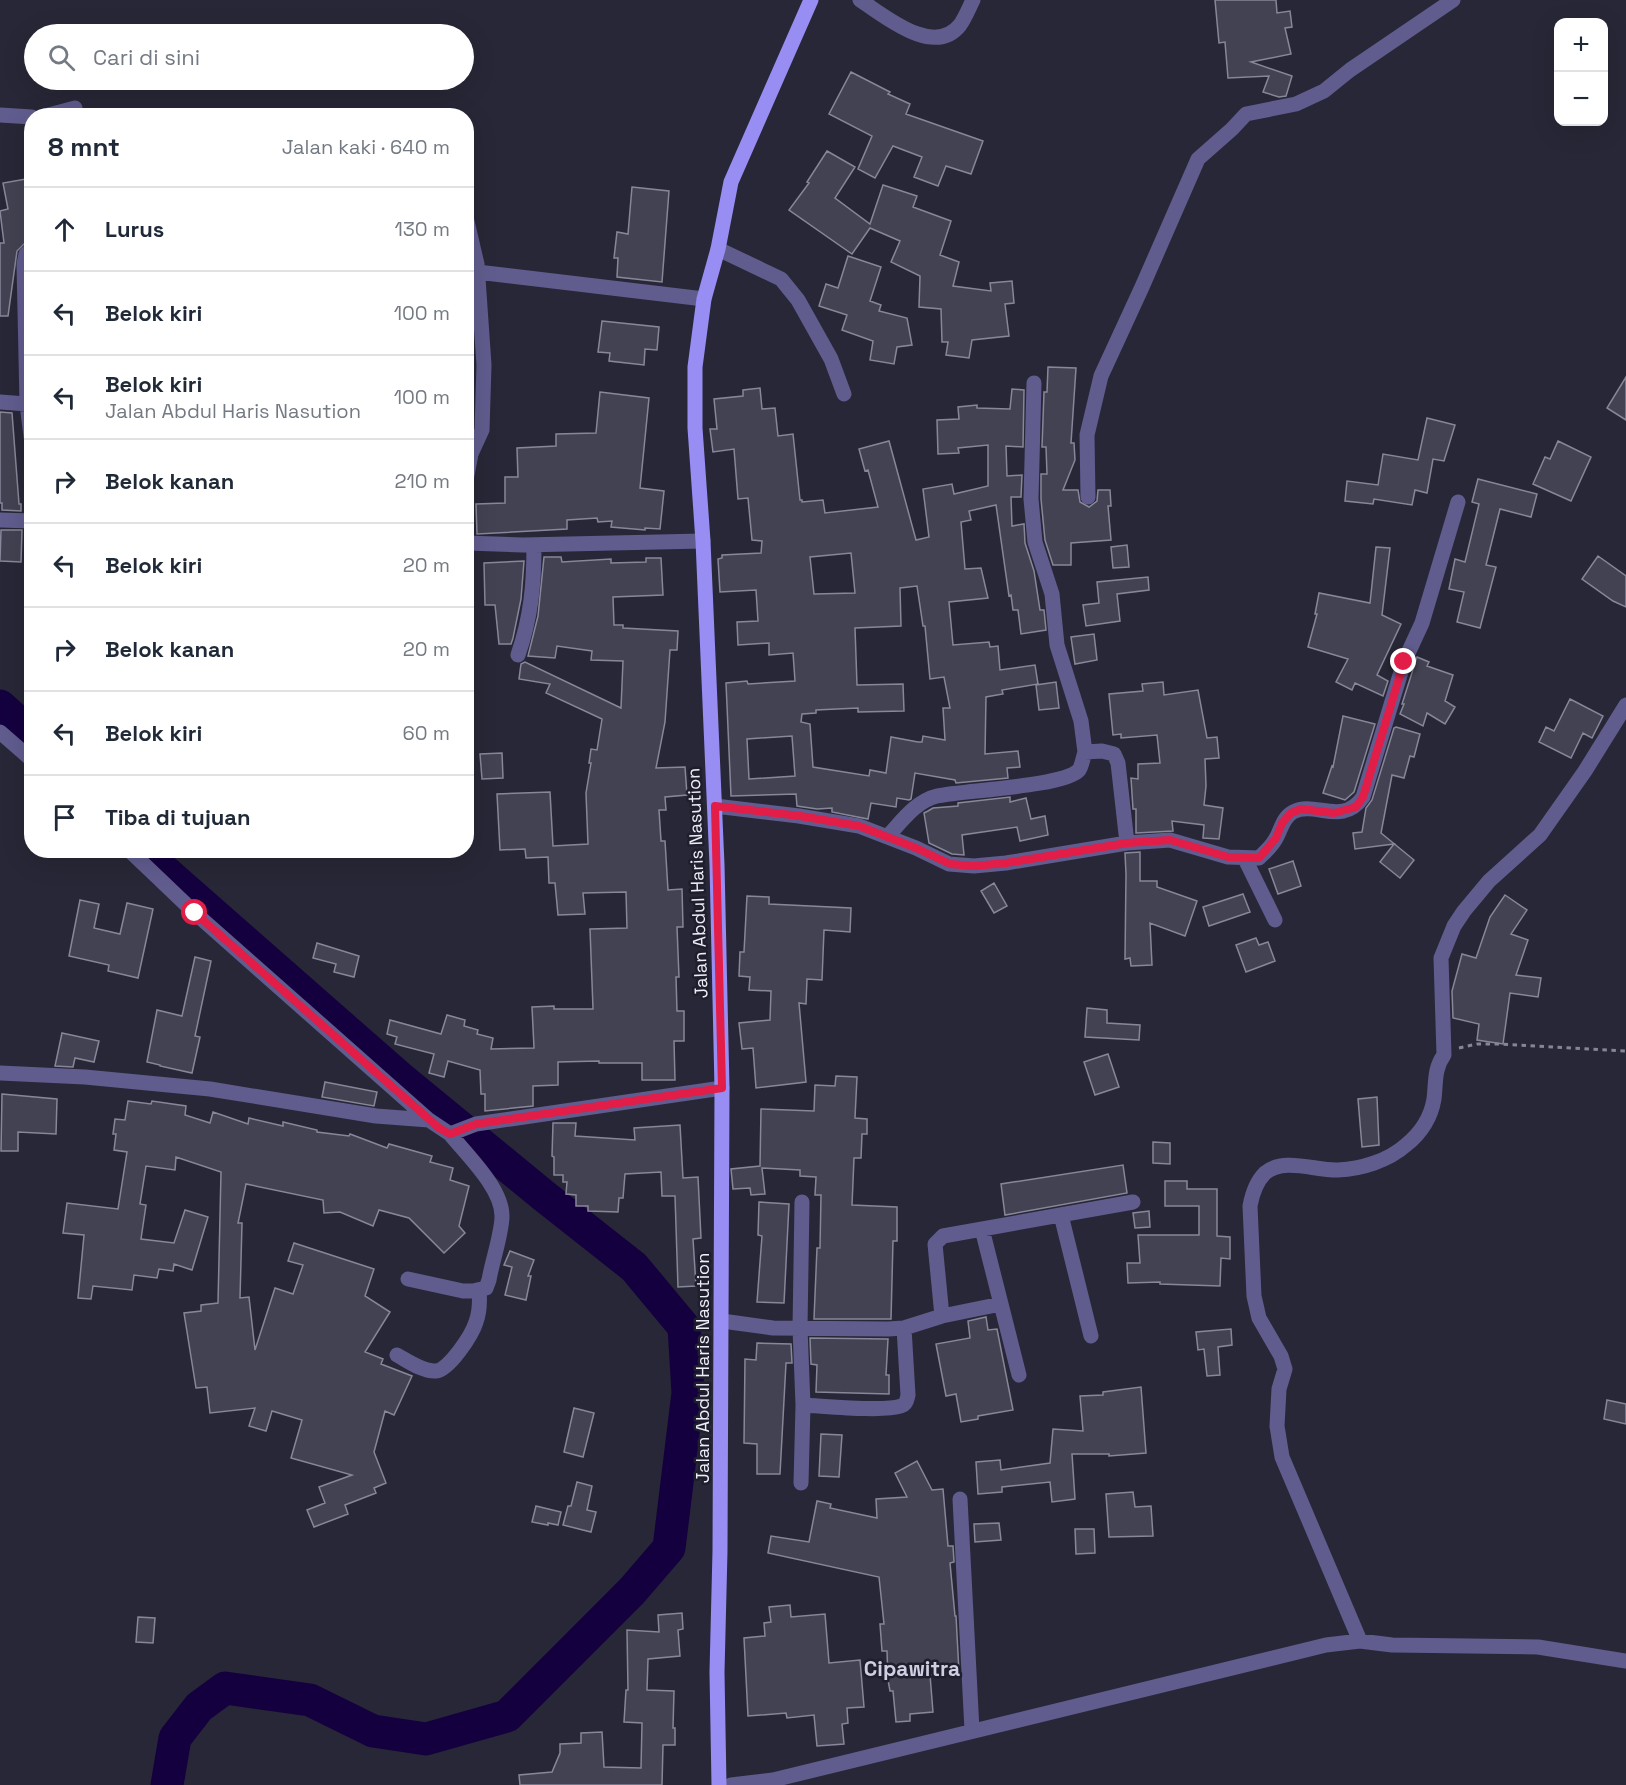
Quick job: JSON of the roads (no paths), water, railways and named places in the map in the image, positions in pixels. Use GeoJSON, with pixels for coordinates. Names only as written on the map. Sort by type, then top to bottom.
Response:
{"type":"FeatureCollection","features":[{"type":"Feature","properties":{"kind":"main road","name":"Jalan Abdul Haris Nasution"},"geometry":{"type":"LineString","coordinates":[[719,1785],[717,1672],[722,1321],[722,1088],[715,806],[695,428],[695,378],[704,299],[731,182],[811,0]]}},
{"type":"Feature","properties":{"kind":"street"},"geometry":{"type":"LineString","coordinates":[[860,0],[905,29],[928,37],[941,38],[960,25],[973,0]]}},
{"type":"Feature","properties":{"kind":"street"},"geometry":{"type":"LineString","coordinates":[[1088,497],[1087,435],[1101,376],[1198,159],[1246,114],[1296,104],[1317,95],[1453,0]]}},
{"type":"Feature","properties":{"kind":"street"},"geometry":{"type":"LineString","coordinates":[[0,115],[24,116]]}},
{"type":"Feature","properties":{"kind":"street"},"geometry":{"type":"LineString","coordinates":[[474,246],[476,253],[474,262]]}},
{"type":"Feature","properties":{"kind":"street"},"geometry":{"type":"LineString","coordinates":[[717,249],[781,279],[798,300],[831,359],[844,394]]}},
{"type":"Feature","properties":{"kind":"street"},"geometry":{"type":"LineString","coordinates":[[474,272],[704,299]]}},
{"type":"Feature","properties":{"kind":"street"},"geometry":{"type":"LineString","coordinates":[[474,288],[484,365],[482,430],[474,447]]}},
{"type":"Feature","properties":{"kind":"street"},"geometry":{"type":"LineString","coordinates":[[887,837],[917,805],[936,796],[1014,787],[1067,777],[1079,769],[1085,752],[1081,721],[1057,645],[1052,594],[1035,542],[1031,499],[1034,383]]}},
{"type":"Feature","properties":{"kind":"street"},"geometry":{"type":"LineString","coordinates":[[0,402],[24,404]]}},
{"type":"Feature","properties":{"kind":"street"},"geometry":{"type":"LineString","coordinates":[[715,806],[859,826],[950,864],[974,866],[1006,863],[1127,843],[1170,840],[1228,857],[1259,858],[1276,838],[1282,823],[1291,813],[1301,809],[1334,813],[1349,810],[1356,807],[1363,797],[1404,662],[1422,623],[1458,502]]}},
{"type":"Feature","properties":{"kind":"street"},"geometry":{"type":"LineString","coordinates":[[0,520],[24,521]]}},
{"type":"Feature","properties":{"kind":"street"},"geometry":{"type":"LineString","coordinates":[[474,543],[534,545],[702,541]]}},
{"type":"Feature","properties":{"kind":"street"},"geometry":{"type":"LineString","coordinates":[[518,655],[528,626],[534,583],[534,545]]}},
{"type":"Feature","properties":{"kind":"street"},"geometry":{"type":"LineString","coordinates":[[1360,1641],[1282,1457],[1276,1426],[1279,1389],[1285,1369],[1281,1356],[1259,1318],[1254,1296],[1250,1206],[1253,1193],[1258,1182],[1266,1173],[1275,1168],[1286,1166],[1323,1170],[1359,1168],[1387,1158],[1405,1147],[1424,1128],[1434,1101],[1437,1064],[1444,1054],[1441,958],[1446,940],[1489,881],[1540,835],[1585,771],[1626,705]]}},
{"type":"Feature","properties":{"kind":"street"},"geometry":{"type":"LineString","coordinates":[[0,732],[24,753]]}},
{"type":"Feature","properties":{"kind":"street"},"geometry":{"type":"LineString","coordinates":[[1085,752],[1102,751],[1114,754],[1118,763],[1127,843]]}},
{"type":"Feature","properties":{"kind":"street"},"geometry":{"type":"LineString","coordinates":[[137,858],[195,913],[429,1120],[454,1133],[490,1183],[497,1195],[502,1216],[486,1288],[463,1291],[408,1279]]}},
{"type":"Feature","properties":{"kind":"street"},"geometry":{"type":"LineString","coordinates":[[1245,859],[1275,920]]}},
{"type":"Feature","properties":{"kind":"street"},"geometry":{"type":"LineString","coordinates":[[0,1073],[85,1077],[210,1089],[376,1116],[429,1120]]}},
{"type":"Feature","properties":{"kind":"street"},"geometry":{"type":"LineString","coordinates":[[454,1133],[476,1124],[722,1088]]}},
{"type":"Feature","properties":{"kind":"street"},"geometry":{"type":"LineString","coordinates":[[801,1483],[802,1202]]}},
{"type":"Feature","properties":{"kind":"street"},"geometry":{"type":"LineString","coordinates":[[942,1316],[935,1244],[943,1236],[1133,1202]]}},
{"type":"Feature","properties":{"kind":"street"},"geometry":{"type":"LineString","coordinates":[[1060,1215],[1091,1336]]}},
{"type":"Feature","properties":{"kind":"street"},"geometry":{"type":"LineString","coordinates":[[982,1230],[1019,1375]]}},
{"type":"Feature","properties":{"kind":"street"},"geometry":{"type":"LineString","coordinates":[[397,1355],[424,1369],[434,1371],[443,1369],[463,1346],[476,1323],[481,1305],[479,1290]]}},
{"type":"Feature","properties":{"kind":"street"},"geometry":{"type":"LineString","coordinates":[[722,1321],[773,1328],[904,1328],[942,1316],[1001,1304]]}},
{"type":"Feature","properties":{"kind":"street"},"geometry":{"type":"LineString","coordinates":[[803,1405],[884,1408],[901,1406],[905,1403],[908,1395],[904,1328]]}},
{"type":"Feature","properties":{"kind":"street"},"geometry":{"type":"LineString","coordinates":[[960,1499],[972,1730]]}},
{"type":"Feature","properties":{"kind":"street"},"geometry":{"type":"LineString","coordinates":[[731,1785],[773,1780],[1326,1645],[1360,1641],[1392,1645],[1538,1647],[1626,1661]]}},
{"type":"Feature","properties":{"kind":"waterway"},"geometry":{"type":"LineString","coordinates":[[0,706],[24,728]]}},
{"type":"Feature","properties":{"kind":"waterway"},"geometry":{"type":"LineString","coordinates":[[152,858],[399,1077],[634,1267],[684,1327],[688,1393],[669,1548],[632,1591],[507,1716],[426,1739],[373,1731],[310,1700],[225,1688],[199,1707],[175,1738],[167,1785]]}},
{"type":"Feature","properties":{"kind":"district","name":"Cipawitra"},"geometry":{"type":"Point","coordinates":[912,1668]}}]}
